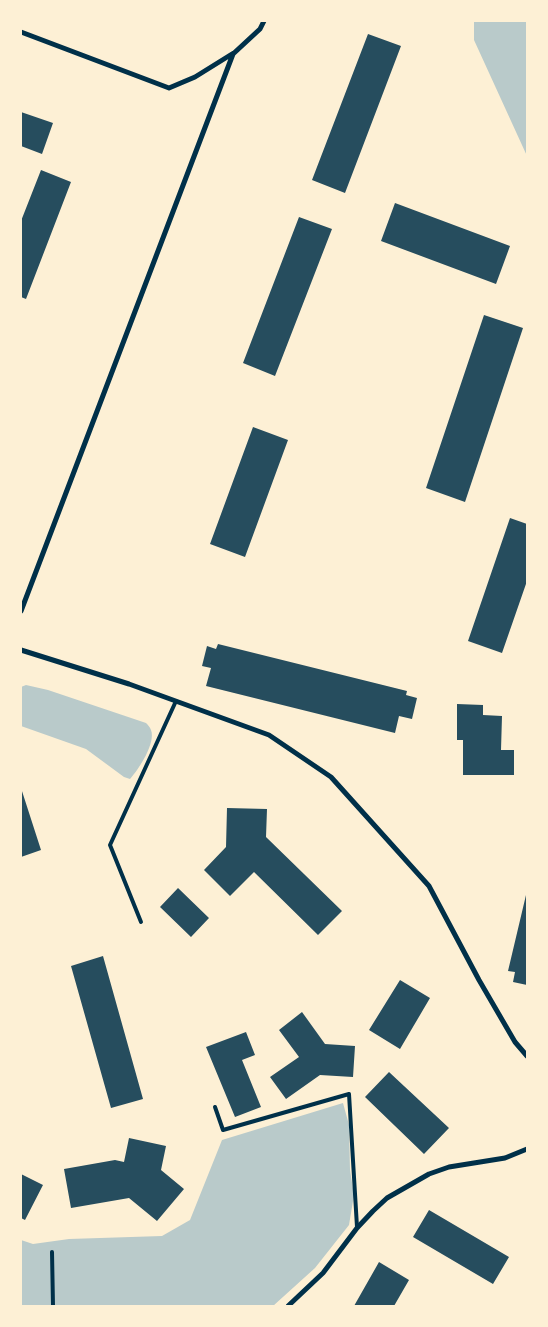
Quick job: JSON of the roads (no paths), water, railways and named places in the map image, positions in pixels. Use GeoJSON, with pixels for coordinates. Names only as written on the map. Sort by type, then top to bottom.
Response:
{"type":"FeatureCollection","features":[{"type":"Feature","properties":{"kind":"street"},"geometry":{"type":"LineString","coordinates":[[21,32],[169,88],[195,77],[233,54],[260,30],[264,21]]}},
{"type":"Feature","properties":{"kind":"street"},"geometry":{"type":"LineString","coordinates":[[21,612],[233,54]]}},
{"type":"Feature","properties":{"kind":"street"},"geometry":{"type":"LineString","coordinates":[[21,650],[129,684],[269,735],[331,777],[429,886],[479,980],[515,1042],[527,1056]]}},
{"type":"Feature","properties":{"kind":"street"},"geometry":{"type":"LineString","coordinates":[[288,1306],[323,1273],[357,1228],[387,1198],[429,1174],[449,1167],[505,1158],[527,1150]]}},
{"type":"Feature","properties":{"kind":"lane"},"geometry":{"type":"LineString","coordinates":[[141,922],[110,845],[176,701]]}},
{"type":"Feature","properties":{"kind":"lane"},"geometry":{"type":"LineString","coordinates":[[215,1108],[223,1130],[349,1094],[357,1228]]}},
{"type":"Feature","properties":{"kind":"lane"},"geometry":{"type":"LineString","coordinates":[[52,1252],[53,1306]]}}]}
